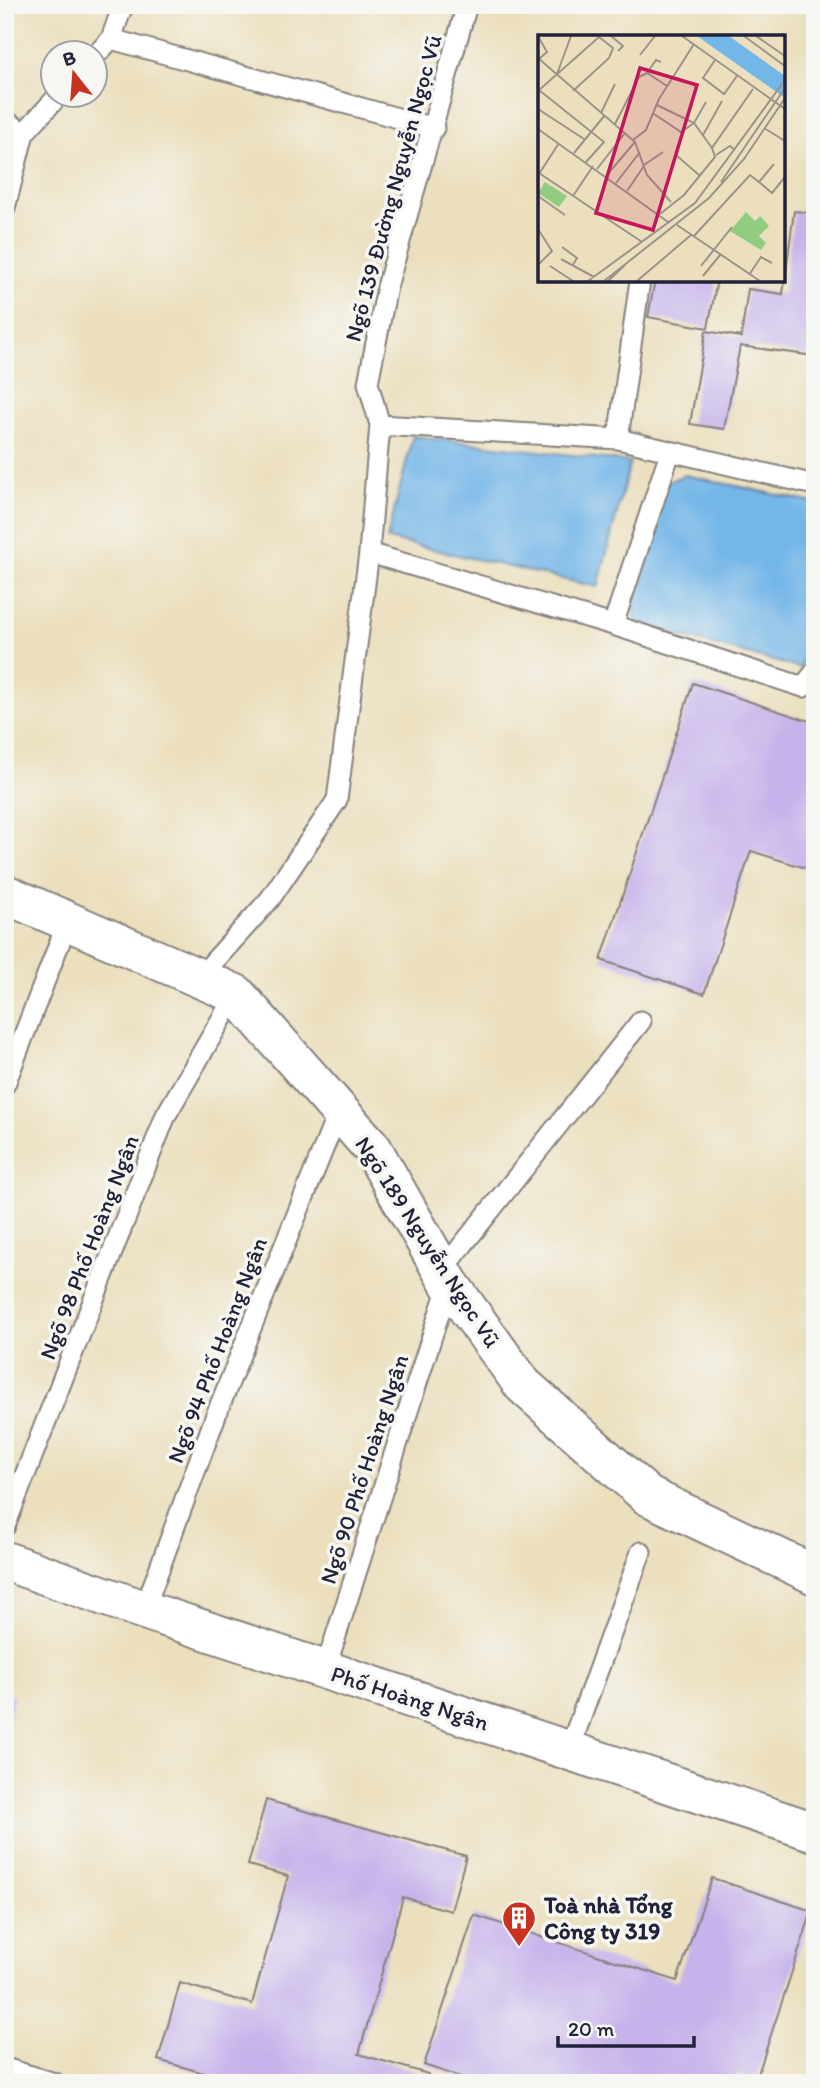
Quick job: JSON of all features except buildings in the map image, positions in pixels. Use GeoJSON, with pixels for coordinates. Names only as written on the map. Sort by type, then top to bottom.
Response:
{"type":"FeatureCollection","features":[{"type":"Feature","properties":{"kind":"street","name":"Ngõ 189 Nguyễn Ngọc Vũ"},"geometry":{"type":"LineString","coordinates":[[5,894],[236,994],[373,1148],[446,1277],[523,1385],[648,1496],[815,1575]]}},
{"type":"Feature","properties":{"kind":"street","name":"Phố Hoàng Ngân"},"geometry":{"type":"LineString","coordinates":[[5,1561],[144,1610],[815,1832]]}},
{"type":"Feature","properties":{"kind":"lane"},"geometry":{"type":"LineString","coordinates":[[108,42],[123,5]]}},
{"type":"Feature","properties":{"kind":"lane","name":"Ngõ 139 Đường Nguyễn Ngọc Vũ"},"geometry":{"type":"LineString","coordinates":[[380,425],[368,383],[377,335],[387,287],[467,5]]}},
{"type":"Feature","properties":{"kind":"lane"},"geometry":{"type":"LineString","coordinates":[[111,39],[434,128]]}},
{"type":"Feature","properties":{"kind":"lane"},"geometry":{"type":"LineString","coordinates":[[5,208],[24,133],[47,108]]}},
{"type":"Feature","properties":{"kind":"lane"},"geometry":{"type":"LineString","coordinates":[[5,120],[24,133]]}},
{"type":"Feature","properties":{"kind":"lane"},"geometry":{"type":"LineString","coordinates":[[618,439],[640,282]]}},
{"type":"Feature","properties":{"kind":"lane"},"geometry":{"type":"LineString","coordinates":[[199,978],[270,899],[337,800],[369,553],[380,425],[618,439],[815,485]]}},
{"type":"Feature","properties":{"kind":"lane"},"geometry":{"type":"LineString","coordinates":[[613,625],[670,452]]}},
{"type":"Feature","properties":{"kind":"lane"},"geometry":{"type":"LineString","coordinates":[[369,553],[613,625],[803,687],[815,672]]}},
{"type":"Feature","properties":{"kind":"lane"},"geometry":{"type":"LineString","coordinates":[[5,1084],[68,921]]}},
{"type":"Feature","properties":{"kind":"lane","name":"Ngõ 98 Phố Hoàng Ngân"},"geometry":{"type":"LineString","coordinates":[[5,1526],[166,1115],[236,994]]}},
{"type":"Feature","properties":{"kind":"lane"},"geometry":{"type":"LineString","coordinates":[[446,1277],[641,1021]]}},
{"type":"Feature","properties":{"kind":"lane","name":"Ngõ 94 Phố Hoàng Ngân"},"geometry":{"type":"LineString","coordinates":[[144,1610],[216,1415],[339,1110]]}},
{"type":"Feature","properties":{"kind":"lane","name":"Ngõ 90 Phố Hoàng Ngân"},"geometry":{"type":"LineString","coordinates":[[325,1670],[446,1277]]}},
{"type":"Feature","properties":{"kind":"lane"},"geometry":{"type":"LineString","coordinates":[[569,1750],[641,1552]]}},
{"type":"Feature","properties":{"kind":"lane"},"geometry":{"type":"LineString","coordinates":[[5,2068],[55,2083]]}},
{"type":"Feature","properties":{"kind":"water"},"geometry":{"type":"Polygon","coordinates":[[[413,436],[630,462],[598,587],[387,539],[413,436]]]}},
{"type":"Feature","properties":{"kind":"water"},"geometry":{"type":"Polygon","coordinates":[[[685,475],[815,503],[815,638],[800,668],[644,626],[636,620],[631,590],[667,482],[685,475]]]}},
{"type":"Feature","properties":{"kind":"place","name":"Toà nhà Tổng Công ty 319"},"geometry":{"type":"Point","coordinates":[519,1948]}}]}
